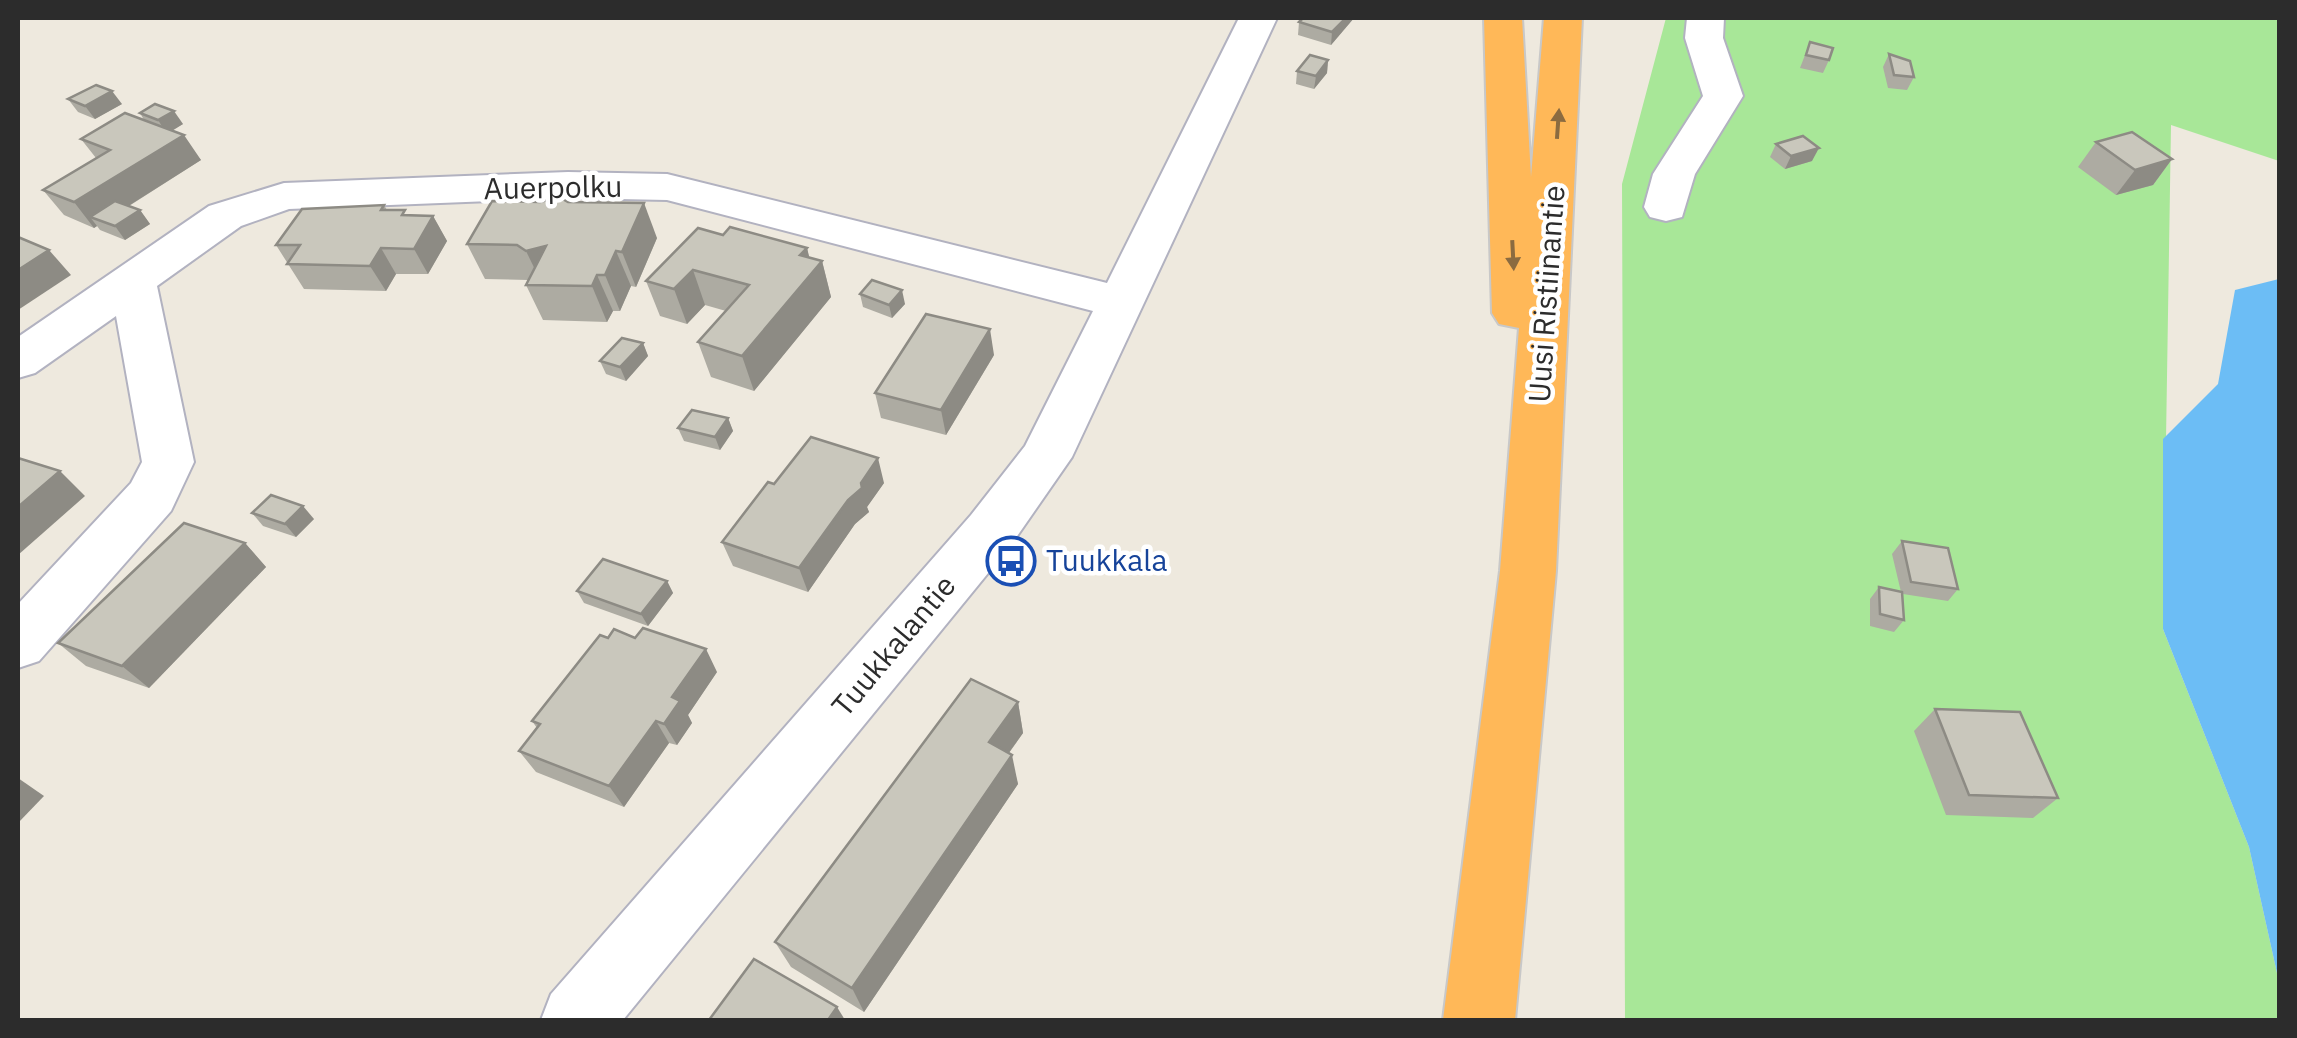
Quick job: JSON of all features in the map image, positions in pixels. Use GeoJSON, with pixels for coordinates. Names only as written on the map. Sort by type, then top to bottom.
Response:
{"type":"FeatureCollection","features":[{"type":"Feature","properties":{"kind":"highway","name":"Uusi Ristiinantie"},"geometry":{"type":"LineString","coordinates":[[1503,18],[1528,571]]}},
{"type":"Feature","properties":{"kind":"highway","name":"Uusi Ristiinantie"},"geometry":{"type":"LineString","coordinates":[[1479,1020],[1528,571],[1563,18]]}},
{"type":"Feature","properties":{"kind":"street","name":"Tuukkalantie"},"geometry":{"type":"LineString","coordinates":[[577,1020],[991,530],[1046,457],[1258,18]]}},
{"type":"Feature","properties":{"kind":"street"},"geometry":{"type":"LineString","coordinates":[[1666,207],[1674,174],[1723,96],[1704,38],[1706,18]]}},
{"type":"Feature","properties":{"kind":"street","name":"Auerpolku"},"geometry":{"type":"LineString","coordinates":[[18,361],[225,216],[284,196],[568,185],[667,187],[1122,303]]}},
{"type":"Feature","properties":{"kind":"street"},"geometry":{"type":"LineString","coordinates":[[18,643],[152,496],[168,462],[132,278]]}},
{"type":"Feature","properties":{"kind":"green space"},"geometry":{"type":"Polygon","coordinates":[[[1666,18],[2279,18],[2279,161],[2171,125],[2163,629],[2249,847],[2279,982],[2279,1020],[1625,1020],[1622,184],[1666,18]]]}},
{"type":"Feature","properties":{"kind":"water"},"geometry":{"type":"Polygon","coordinates":[[[2280,279],[2279,982],[2249,847],[2163,629],[2163,439],[2218,384],[2235,290],[2280,279]]]}},
{"type":"Feature","properties":{"kind":"building"},"geometry":{"type":"Polygon","coordinates":[[[1303,18],[1346,18],[1332,32],[1299,22],[1303,18]]]}},
{"type":"Feature","properties":{"kind":"building"},"geometry":{"type":"Polygon","coordinates":[[[1810,42],[1833,48],[1829,60],[1806,55],[1810,42]]]}},
{"type":"Feature","properties":{"kind":"building"},"geometry":{"type":"Polygon","coordinates":[[[1889,54],[1910,61],[1914,77],[1894,75],[1889,54]]]}},
{"type":"Feature","properties":{"kind":"building"},"geometry":{"type":"Polygon","coordinates":[[[1310,55],[1328,60],[1316,76],[1297,71],[1310,55]]]}},
{"type":"Feature","properties":{"kind":"building"},"geometry":{"type":"Polygon","coordinates":[[[96,85],[112,91],[85,106],[68,99],[96,85]]]}},
{"type":"Feature","properties":{"kind":"building"},"geometry":{"type":"Polygon","coordinates":[[[155,104],[174,111],[158,120],[140,113],[155,104]]]}},
{"type":"Feature","properties":{"kind":"building"},"geometry":{"type":"Polygon","coordinates":[[[125,113],[184,135],[74,202],[43,190],[110,150],[81,139],[125,113]]]}},
{"type":"Feature","properties":{"kind":"building"},"geometry":{"type":"Polygon","coordinates":[[[2132,132],[2172,159],[2135,170],[2096,142],[2132,132]]]}},
{"type":"Feature","properties":{"kind":"building"},"geometry":{"type":"Polygon","coordinates":[[[1803,136],[1819,148],[1791,156],[1776,144],[1803,136]]]}},
{"type":"Feature","properties":{"kind":"building"},"geometry":{"type":"Polygon","coordinates":[[[559,197],[568,202],[644,203],[622,252],[616,251],[605,275],[597,275],[592,286],[526,285],[546,246],[526,251],[517,245],[467,244],[492,201],[540,202],[559,197]]]}},
{"type":"Feature","properties":{"kind":"building"},"geometry":{"type":"Polygon","coordinates":[[[115,201],[140,210],[115,226],[90,217],[115,201]]]}},
{"type":"Feature","properties":{"kind":"building"},"geometry":{"type":"Polygon","coordinates":[[[384,205],[381,210],[433,216],[414,249],[381,248],[370,266],[287,264],[300,245],[276,245],[302,209],[384,205]]]}},
{"type":"Feature","properties":{"kind":"building"},"geometry":{"type":"Polygon","coordinates":[[[730,227],[807,248],[800,255],[822,261],[742,356],[698,342],[749,285],[693,270],[674,289],[646,281],[698,228],[723,235],[730,227]]]}},
{"type":"Feature","properties":{"kind":"building"},"geometry":{"type":"Polygon","coordinates":[[[18,237],[49,250],[18,270],[18,237]]]}},
{"type":"Feature","properties":{"kind":"building"},"geometry":{"type":"Polygon","coordinates":[[[872,280],[902,290],[889,305],[860,294],[872,280]]]}},
{"type":"Feature","properties":{"kind":"building"},"geometry":{"type":"Polygon","coordinates":[[[926,314],[990,329],[941,410],[875,393],[926,314]]]}},
{"type":"Feature","properties":{"kind":"building"},"geometry":{"type":"Polygon","coordinates":[[[622,338],[643,343],[620,367],[600,361],[622,338]]]}},
{"type":"Feature","properties":{"kind":"building"},"geometry":{"type":"Polygon","coordinates":[[[692,410],[728,418],[715,437],[678,428],[692,410]]]}},
{"type":"Feature","properties":{"kind":"building"},"geometry":{"type":"Polygon","coordinates":[[[811,437],[878,458],[861,483],[862,488],[848,500],[799,568],[722,542],[768,482],[774,484],[811,437]]]}},
{"type":"Feature","properties":{"kind":"building"},"geometry":{"type":"Polygon","coordinates":[[[18,458],[60,471],[18,507],[18,458]]]}},
{"type":"Feature","properties":{"kind":"building"},"geometry":{"type":"Polygon","coordinates":[[[271,495],[303,506],[285,524],[252,513],[271,495]]]}},
{"type":"Feature","properties":{"kind":"building"},"geometry":{"type":"Polygon","coordinates":[[[184,523],[245,543],[122,666],[58,643],[184,523]]]}},
{"type":"Feature","properties":{"kind":"building"},"geometry":{"type":"Polygon","coordinates":[[[1902,541],[1948,548],[1958,589],[1911,582],[1902,541]]]}},
{"type":"Feature","properties":{"kind":"building"},"geometry":{"type":"Polygon","coordinates":[[[603,559],[667,581],[641,614],[577,591],[603,559]]]}},
{"type":"Feature","properties":{"kind":"building"},"geometry":{"type":"Polygon","coordinates":[[[1879,587],[1902,592],[1904,620],[1880,614],[1879,587]]]}},
{"type":"Feature","properties":{"kind":"building"},"geometry":{"type":"Polygon","coordinates":[[[643,628],[706,649],[672,697],[680,701],[664,724],[656,721],[609,786],[519,751],[540,724],[532,721],[600,635],[608,638],[614,629],[635,638],[643,628]]]}},
{"type":"Feature","properties":{"kind":"building"},"geometry":{"type":"Polygon","coordinates":[[[971,679],[1018,702],[989,742],[1012,755],[852,988],[775,942],[971,679]]]}},
{"type":"Feature","properties":{"kind":"building"},"geometry":{"type":"Polygon","coordinates":[[[1935,709],[2020,712],[2058,798],[1969,795],[1935,709]]]}},
{"type":"Feature","properties":{"kind":"building"},"geometry":{"type":"Polygon","coordinates":[[[754,959],[837,1007],[828,1020],[709,1020],[754,959]]]}},
{"type":"Feature","properties":{"kind":"place","name":"Tuukkala"},"geometry":{"type":"Point","coordinates":[1011,561]}}]}
